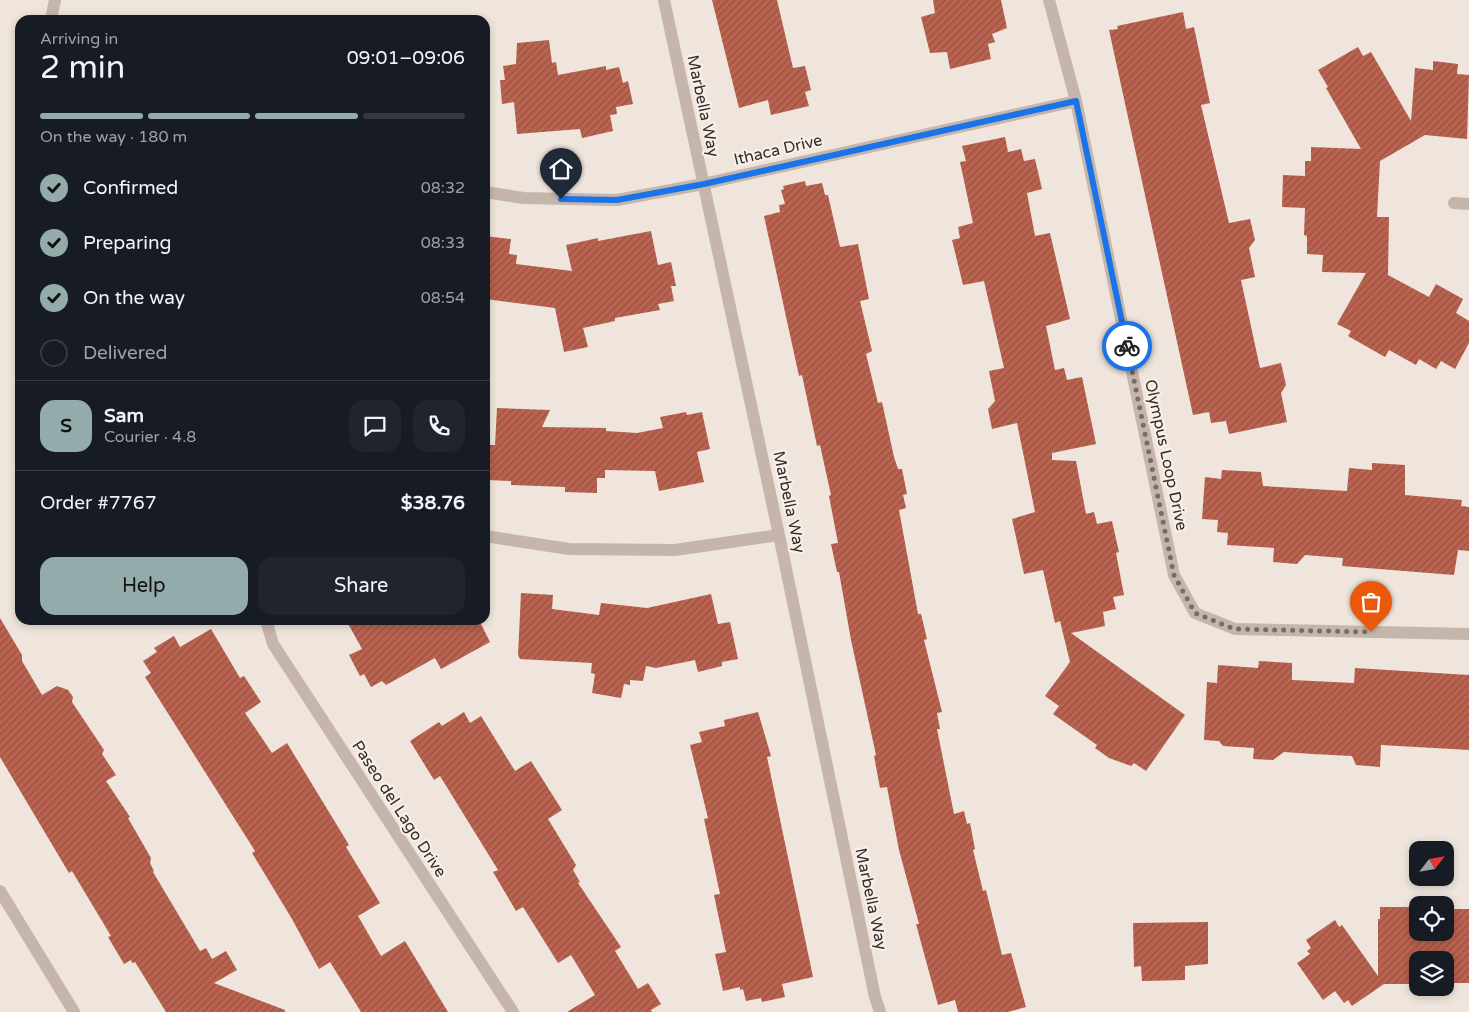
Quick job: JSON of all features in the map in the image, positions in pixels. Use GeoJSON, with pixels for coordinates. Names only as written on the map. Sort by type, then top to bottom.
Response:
{"type":"FeatureCollection","features":[{"type":"Feature","properties":{"kind":"street"},"geometry":{"type":"LineString","coordinates":[[52,15],[55,0]]}},
{"type":"Feature","properties":{"kind":"street","name":"Marbella Way"},"geometry":{"type":"LineString","coordinates":[[664,0],[880,1012]]}},
{"type":"Feature","properties":{"kind":"street","name":"Olympus Loop Drive"},"geometry":{"type":"LineString","coordinates":[[1049,0],[1076,101],[1174,575],[1195,613],[1234,629],[1469,634]]}},
{"type":"Feature","properties":{"kind":"street","name":"Ithaca Drive"},"geometry":{"type":"LineString","coordinates":[[490,193],[523,198],[617,200],[704,184],[1076,101]]}},
{"type":"Feature","properties":{"kind":"street"},"geometry":{"type":"LineString","coordinates":[[1454,203],[1469,204]]}},
{"type":"Feature","properties":{"kind":"street"},"geometry":{"type":"LineString","coordinates":[[490,537],[569,549],[675,550],[779,535]]}},
{"type":"Feature","properties":{"kind":"street","name":"Paseo del Lago Drive"},"geometry":{"type":"LineString","coordinates":[[267,625],[273,644],[513,1012]]}},
{"type":"Feature","properties":{"kind":"street"},"geometry":{"type":"LineString","coordinates":[[0,891],[74,1012]]}},
{"type":"Feature","properties":{"kind":"building"},"geometry":{"type":"Polygon","coordinates":[[[712,0],[777,0],[793,68],[805,66],[811,90],[805,92],[809,106],[771,115],[768,100],[739,108],[712,0]]]}},
{"type":"Feature","properties":{"kind":"building"},"geometry":{"type":"Polygon","coordinates":[[[933,0],[1001,0],[1007,28],[992,34],[995,42],[988,44],[991,59],[950,69],[947,52],[930,53],[921,17],[935,13],[933,0]]]}},
{"type":"Feature","properties":{"kind":"building"},"geometry":{"type":"Polygon","coordinates":[[[1183,12],[1186,29],[1194,27],[1210,103],[1201,105],[1229,223],[1250,219],[1255,240],[1249,248],[1255,277],[1241,280],[1260,368],[1281,363],[1286,385],[1281,393],[1287,422],[1229,434],[1226,421],[1211,423],[1209,412],[1193,415],[1109,30],[1118,29],[1117,26],[1183,12]]]}},
{"type":"Feature","properties":{"kind":"building"},"geometry":{"type":"Polygon","coordinates":[[[549,40],[552,63],[556,62],[558,75],[606,66],[606,70],[619,67],[623,83],[628,81],[633,104],[616,107],[617,114],[610,115],[613,131],[582,138],[580,129],[517,134],[514,102],[502,104],[500,80],[505,80],[503,66],[516,64],[517,43],[549,40]]]}},
{"type":"Feature","properties":{"kind":"building"},"geometry":{"type":"Polygon","coordinates":[[[1358,47],[1363,56],[1371,52],[1411,121],[1415,68],[1433,70],[1433,61],[1458,64],[1457,74],[1469,75],[1467,139],[1425,135],[1380,161],[1377,217],[1389,217],[1388,275],[1429,297],[1436,284],[1463,299],[1456,313],[1469,321],[1469,343],[1455,369],[1441,361],[1436,369],[1419,359],[1416,365],[1389,350],[1385,357],[1348,336],[1351,331],[1337,324],[1366,273],[1322,272],[1323,255],[1307,254],[1307,236],[1304,235],[1305,208],[1282,207],[1283,175],[1305,176],[1305,161],[1311,161],[1311,147],[1361,149],[1326,88],[1328,87],[1318,70],[1358,47]]]}},
{"type":"Feature","properties":{"kind":"building"},"geometry":{"type":"Polygon","coordinates":[[[1005,137],[1008,152],[1021,149],[1024,161],[1035,159],[1042,189],[1027,193],[1035,236],[1050,233],[1070,319],[1046,326],[1055,370],[1064,368],[1067,380],[1082,377],[1096,444],[1052,453],[1052,460],[1076,461],[1086,514],[1094,512],[1097,524],[1112,521],[1119,552],[1116,553],[1124,595],[1113,597],[1116,609],[1103,612],[1105,626],[1071,633],[1185,715],[1146,771],[1134,763],[1131,766],[1109,758],[1095,748],[1097,745],[1053,714],[1059,706],[1045,696],[1070,662],[1060,621],[1055,623],[1043,570],[1024,574],[1012,519],[1035,512],[1017,423],[992,429],[988,409],[995,401],[989,371],[1004,368],[984,281],[963,285],[952,240],[960,238],[958,227],[973,223],[960,162],[966,161],[962,146],[1005,137]]]}},
{"type":"Feature","properties":{"kind":"building"},"geometry":{"type":"Polygon","coordinates":[[[805,181],[806,186],[822,183],[825,195],[828,195],[840,247],[858,244],[869,299],[860,301],[872,351],[866,354],[878,403],[882,402],[894,457],[898,469],[902,469],[907,494],[903,495],[906,508],[899,510],[918,614],[921,614],[927,639],[924,640],[942,712],[937,713],[940,729],[937,729],[954,814],[964,811],[967,824],[970,823],[975,849],[973,850],[983,891],[986,890],[1002,955],[1011,953],[1026,1007],[1008,1012],[958,1012],[955,1000],[938,1005],[916,924],[919,924],[899,850],[887,787],[880,788],[874,756],[876,755],[851,640],[839,572],[837,572],[831,544],[838,543],[829,496],[831,495],[820,445],[817,446],[802,375],[799,376],[764,216],[780,212],[779,205],[785,204],[781,190],[784,189],[783,186],[805,181]]]}},
{"type":"Feature","properties":{"kind":"building"},"geometry":{"type":"Polygon","coordinates":[[[651,231],[658,265],[671,262],[676,286],[671,286],[674,301],[658,304],[660,310],[615,318],[615,321],[583,328],[588,347],[564,352],[555,308],[490,300],[490,237],[511,239],[509,254],[517,255],[516,264],[572,271],[566,245],[598,238],[598,241],[651,231]]]}},
{"type":"Feature","properties":{"kind":"building"},"geometry":{"type":"Polygon","coordinates":[[[497,408],[550,410],[542,427],[606,428],[606,431],[637,433],[663,428],[660,417],[686,412],[687,415],[702,412],[710,449],[697,452],[704,482],[659,491],[655,471],[605,470],[605,478],[597,478],[597,493],[565,492],[565,487],[511,485],[511,481],[490,480],[490,445],[495,445],[497,408]]]}},
{"type":"Feature","properties":{"kind":"building"},"geometry":{"type":"Polygon","coordinates":[[[1372,463],[1405,465],[1405,495],[1462,500],[1461,506],[1469,507],[1469,551],[1458,550],[1454,575],[1342,566],[1343,558],[1305,555],[1297,564],[1273,562],[1274,548],[1227,545],[1228,533],[1217,532],[1218,520],[1202,519],[1205,477],[1221,479],[1222,470],[1261,472],[1263,486],[1347,491],[1349,468],[1372,470],[1372,463]]]}},
{"type":"Feature","properties":{"kind":"building"},"geometry":{"type":"Polygon","coordinates":[[[521,593],[553,595],[552,609],[599,615],[601,603],[647,608],[711,594],[718,624],[730,622],[738,659],[722,662],[722,666],[698,672],[695,660],[656,668],[646,666],[643,681],[630,680],[630,685],[624,684],[621,698],[592,693],[595,674],[591,673],[592,663],[520,659],[518,655],[521,593]]]}},
{"type":"Feature","properties":{"kind":"building"},"geometry":{"type":"Polygon","coordinates":[[[0,618],[22,655],[22,661],[42,695],[57,686],[68,690],[73,697],[72,702],[104,750],[102,754],[116,775],[106,781],[130,817],[128,818],[151,858],[150,863],[153,872],[200,951],[206,948],[212,959],[226,951],[237,970],[214,983],[285,1010],[285,1012],[166,1012],[135,962],[132,963],[131,960],[124,964],[108,937],[111,936],[72,871],[69,873],[0,757],[0,618]]]}},
{"type":"Feature","properties":{"kind":"building"},"geometry":{"type":"Polygon","coordinates":[[[349,625],[482,625],[490,642],[441,669],[435,658],[386,685],[382,681],[371,687],[364,674],[360,676],[349,655],[362,649],[349,625]]]}},
{"type":"Feature","properties":{"kind":"building"},"geometry":{"type":"Polygon","coordinates":[[[211,629],[240,678],[244,676],[261,702],[245,713],[272,753],[287,743],[349,845],[346,847],[380,903],[358,916],[381,956],[405,941],[448,1012],[361,1012],[330,962],[319,969],[292,919],[252,853],[255,851],[145,677],[151,673],[143,661],[157,652],[154,648],[174,636],[180,647],[211,629]]]}},
{"type":"Feature","properties":{"kind":"building"},"geometry":{"type":"Polygon","coordinates":[[[1259,661],[1292,663],[1292,680],[1354,683],[1355,668],[1469,675],[1469,750],[1381,745],[1380,767],[1356,765],[1352,756],[1284,752],[1273,760],[1253,759],[1254,748],[1223,746],[1219,741],[1204,740],[1207,682],[1217,683],[1218,665],[1258,668],[1259,661]]]}},
{"type":"Feature","properties":{"kind":"building"},"geometry":{"type":"Polygon","coordinates":[[[464,712],[470,723],[481,716],[515,771],[531,761],[562,810],[548,819],[576,865],[573,870],[580,882],[578,883],[621,947],[615,951],[638,989],[648,983],[661,1004],[651,1010],[652,1012],[567,1012],[595,995],[571,955],[558,963],[523,907],[516,911],[493,872],[498,870],[440,776],[434,780],[410,741],[439,722],[442,726],[464,712]]]}},
{"type":"Feature","properties":{"kind":"building"},"geometry":{"type":"Polygon","coordinates":[[[758,712],[771,756],[767,757],[813,977],[782,984],[785,997],[762,1002],[761,998],[746,1001],[743,989],[740,990],[740,987],[723,991],[715,954],[726,952],[714,895],[720,894],[704,819],[708,818],[690,745],[702,742],[699,732],[725,726],[724,720],[758,712]]]}},
{"type":"Feature","properties":{"kind":"building"},"geometry":{"type":"Polygon","coordinates":[[[1380,907],[1409,907],[1409,941],[1454,941],[1454,909],[1469,909],[1469,983],[1454,983],[1454,951],[1409,951],[1409,984],[1384,984],[1352,1006],[1348,1000],[1344,1003],[1335,991],[1323,1000],[1297,963],[1310,954],[1307,951],[1311,948],[1306,940],[1335,920],[1339,927],[1342,925],[1378,976],[1378,919],[1380,919],[1380,907]]]}},
{"type":"Feature","properties":{"kind":"building"},"geometry":{"type":"Polygon","coordinates":[[[1208,922],[1208,964],[1185,966],[1185,980],[1142,981],[1141,966],[1134,967],[1133,923],[1208,922]]]}},
{"type":"Feature","properties":{"kind":"way so far"},"geometry":{"type":"LineString","coordinates":[[1127,346],[1174,575],[1195,613],[1234,629],[1371,632]]}},
{"type":"Feature","properties":{"kind":"route"},"geometry":{"type":"LineString","coordinates":[[561,199],[617,200],[704,184],[1076,101],[1127,346]]}}]}
